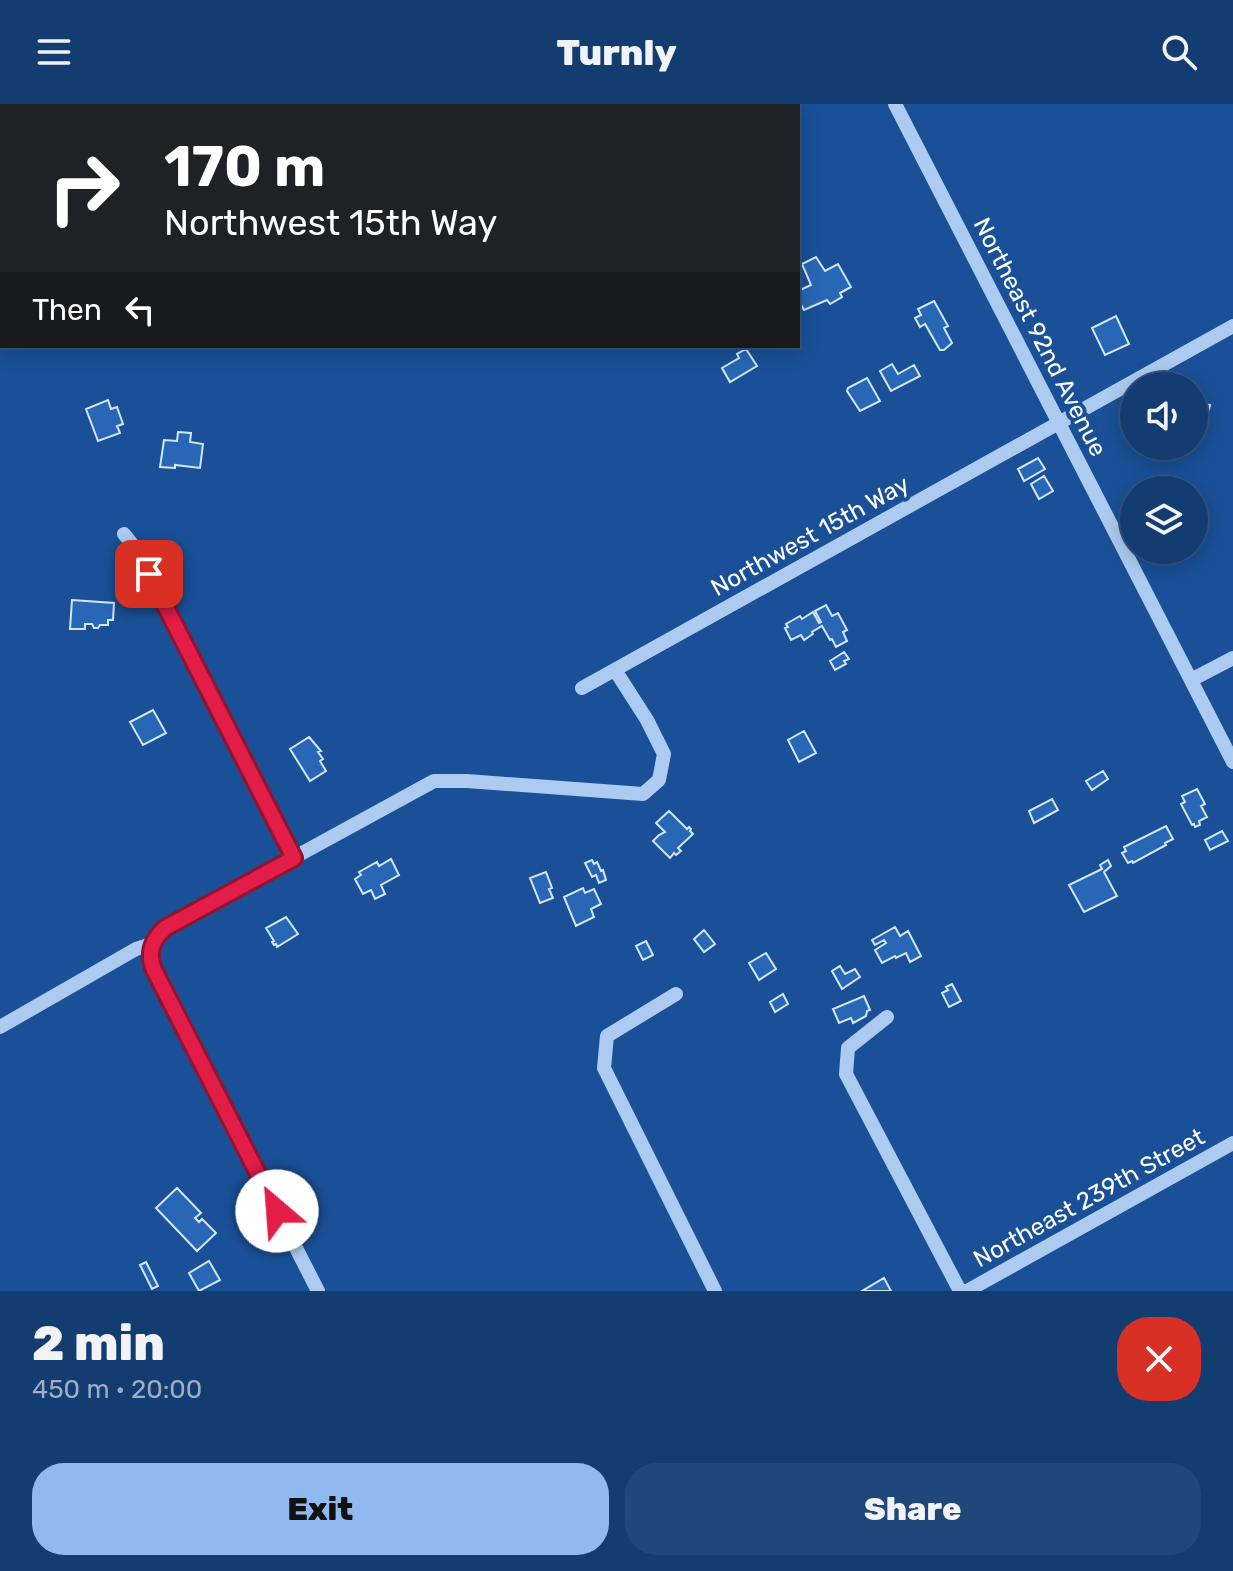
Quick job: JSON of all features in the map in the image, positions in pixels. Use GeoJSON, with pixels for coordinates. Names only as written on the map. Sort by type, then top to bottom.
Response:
{"type":"FeatureCollection","features":[{"type":"Feature","properties":{"kind":"street","name":"Northeast 92nd Avenue"},"geometry":{"type":"LineString","coordinates":[[895,104],[1191,680],[1228,738],[1233,762]]}},
{"type":"Feature","properties":{"kind":"street","name":"Northwest 15th Way"},"geometry":{"type":"LineString","coordinates":[[582,688],[1233,326]]}},
{"type":"Feature","properties":{"kind":"street"},"geometry":{"type":"LineString","coordinates":[[124,534],[136,549],[294,858]]}},
{"type":"Feature","properties":{"kind":"street"},"geometry":{"type":"LineString","coordinates":[[1191,680],[1233,658]]}},
{"type":"Feature","properties":{"kind":"street"},"geometry":{"type":"LineString","coordinates":[[318,1291],[154,970],[150,957],[152,944],[165,928],[434,781],[643,794],[659,780],[664,754],[647,720],[615,670]]}},
{"type":"Feature","properties":{"kind":"street"},"geometry":{"type":"LineString","coordinates":[[0,1027],[136,949],[152,944]]}},
{"type":"Feature","properties":{"kind":"street"},"geometry":{"type":"LineString","coordinates":[[676,994],[607,1036],[604,1068],[715,1291]]}},
{"type":"Feature","properties":{"kind":"street"},"geometry":{"type":"LineString","coordinates":[[887,1017],[848,1048],[846,1074],[960,1291]]}},
{"type":"Feature","properties":{"kind":"street","name":"Northeast 239th Street"},"geometry":{"type":"LineString","coordinates":[[967,1291],[1233,1143]]}},
{"type":"Feature","properties":{"kind":"building"},"geometry":{"type":"Polygon","coordinates":[[[816,257],[825,271],[838,264],[851,287],[830,304],[827,300],[804,310],[800,303],[800,290],[811,285],[802,264],[816,257]]]}},
{"type":"Feature","properties":{"kind":"building"},"geometry":{"type":"Polygon","coordinates":[[[934,301],[948,326],[944,328],[952,343],[944,350],[940,350],[925,324],[920,327],[915,318],[921,315],[918,309],[934,301]]]}},
{"type":"Feature","properties":{"kind":"building"},"geometry":{"type":"Polygon","coordinates":[[[1116,316],[1129,344],[1105,355],[1092,328],[1116,316]]]}},
{"type":"Feature","properties":{"kind":"building"},"geometry":{"type":"Polygon","coordinates":[[[746,349],[757,366],[730,382],[722,368],[739,358],[737,354],[746,349]]]}},
{"type":"Feature","properties":{"kind":"building"},"geometry":{"type":"Polygon","coordinates":[[[892,364],[898,374],[914,365],[920,376],[891,391],[880,371],[892,364]]]}},
{"type":"Feature","properties":{"kind":"building"},"geometry":{"type":"Polygon","coordinates":[[[867,378],[880,401],[860,411],[847,391],[867,378]]]}},
{"type":"Feature","properties":{"kind":"building"},"geometry":{"type":"Polygon","coordinates":[[[108,400],[111,409],[117,407],[123,424],[117,426],[120,433],[98,441],[86,409],[108,400]]]}},
{"type":"Feature","properties":{"kind":"building"},"geometry":{"type":"Polygon","coordinates":[[[178,432],[191,433],[190,442],[203,444],[200,468],[160,467],[164,440],[177,441],[178,432]]]}},
{"type":"Feature","properties":{"kind":"building"},"geometry":{"type":"Polygon","coordinates":[[[1038,458],[1045,469],[1024,481],[1018,469],[1038,458]]]}},
{"type":"Feature","properties":{"kind":"building"},"geometry":{"type":"Polygon","coordinates":[[[1044,476],[1053,491],[1039,499],[1031,484],[1044,476]]]}},
{"type":"Feature","properties":{"kind":"building"},"geometry":{"type":"Polygon","coordinates":[[[72,600],[114,603],[113,620],[98,628],[85,624],[85,629],[70,629],[72,600]]]}},
{"type":"Feature","properties":{"kind":"building"},"geometry":{"type":"Polygon","coordinates":[[[826,605],[832,616],[838,613],[847,630],[843,632],[847,641],[836,647],[822,626],[804,640],[801,635],[791,640],[786,624],[813,612],[819,623],[815,611],[826,605]]]}},
{"type":"Feature","properties":{"kind":"building"},"geometry":{"type":"Polygon","coordinates":[[[844,652],[849,659],[835,670],[830,661],[844,652]]]}},
{"type":"Feature","properties":{"kind":"building"},"geometry":{"type":"Polygon","coordinates":[[[153,710],[166,733],[143,745],[130,722],[153,710]]]}},
{"type":"Feature","properties":{"kind":"building"},"geometry":{"type":"Polygon","coordinates":[[[804,731],[816,753],[799,762],[788,740],[804,731]]]}},
{"type":"Feature","properties":{"kind":"building"},"geometry":{"type":"Polygon","coordinates":[[[309,737],[321,751],[318,752],[323,759],[320,761],[326,771],[310,781],[290,749],[309,737]]]}},
{"type":"Feature","properties":{"kind":"building"},"geometry":{"type":"Polygon","coordinates":[[[1103,771],[1108,779],[1092,790],[1086,781],[1103,771]]]}},
{"type":"Feature","properties":{"kind":"building"},"geometry":{"type":"Polygon","coordinates":[[[1197,789],[1205,804],[1201,806],[1207,817],[1195,827],[1181,804],[1185,802],[1182,796],[1197,789]]]}},
{"type":"Feature","properties":{"kind":"building"},"geometry":{"type":"Polygon","coordinates":[[[1052,799],[1058,810],[1034,823],[1029,811],[1052,799]]]}},
{"type":"Feature","properties":{"kind":"building"},"geometry":{"type":"Polygon","coordinates":[[[669,811],[693,834],[678,848],[681,851],[670,858],[653,841],[665,832],[656,823],[669,811]]]}},
{"type":"Feature","properties":{"kind":"building"},"geometry":{"type":"Polygon","coordinates":[[[1166,826],[1173,839],[1128,863],[1122,853],[1126,851],[1124,847],[1166,826]]]}},
{"type":"Feature","properties":{"kind":"building"},"geometry":{"type":"Polygon","coordinates":[[[1222,831],[1228,841],[1210,850],[1205,840],[1222,831]]]}},
{"type":"Feature","properties":{"kind":"building"},"geometry":{"type":"Polygon","coordinates":[[[391,859],[399,875],[381,885],[385,894],[375,899],[371,890],[363,894],[355,879],[361,875],[359,872],[377,862],[379,866],[391,859]]]}},
{"type":"Feature","properties":{"kind":"building"},"geometry":{"type":"Polygon","coordinates":[[[592,860],[603,870],[606,880],[599,883],[596,875],[592,877],[585,863],[592,860]]]}},
{"type":"Feature","properties":{"kind":"building"},"geometry":{"type":"Polygon","coordinates":[[[1108,860],[1111,866],[1104,872],[1117,896],[1084,912],[1069,885],[1102,869],[1100,865],[1108,860]]]}},
{"type":"Feature","properties":{"kind":"building"},"geometry":{"type":"Polygon","coordinates":[[[546,872],[553,898],[540,903],[530,878],[546,872]]]}},
{"type":"Feature","properties":{"kind":"building"},"geometry":{"type":"Polygon","coordinates":[[[583,888],[585,893],[594,889],[601,904],[591,909],[594,917],[576,926],[564,897],[583,888]]]}},
{"type":"Feature","properties":{"kind":"building"},"geometry":{"type":"Polygon","coordinates":[[[286,917],[298,934],[277,947],[266,928],[286,917]]]}},
{"type":"Feature","properties":{"kind":"building"},"geometry":{"type":"Polygon","coordinates":[[[895,927],[900,936],[908,931],[921,956],[910,962],[906,953],[882,963],[875,950],[886,943],[884,940],[875,945],[872,940],[895,927]]]}},
{"type":"Feature","properties":{"kind":"building"},"geometry":{"type":"Polygon","coordinates":[[[704,930],[715,944],[704,952],[694,939],[704,930]]]}},
{"type":"Feature","properties":{"kind":"building"},"geometry":{"type":"Polygon","coordinates":[[[646,941],[653,955],[643,960],[636,946],[646,941]]]}},
{"type":"Feature","properties":{"kind":"building"},"geometry":{"type":"Polygon","coordinates":[[[766,953],[776,969],[759,980],[749,963],[766,953]]]}},
{"type":"Feature","properties":{"kind":"building"},"geometry":{"type":"Polygon","coordinates":[[[840,966],[845,974],[855,969],[860,977],[842,989],[832,971],[840,966]]]}},
{"type":"Feature","properties":{"kind":"building"},"geometry":{"type":"Polygon","coordinates":[[[952,984],[961,1001],[949,1007],[942,993],[952,984]]]}},
{"type":"Feature","properties":{"kind":"building"},"geometry":{"type":"Polygon","coordinates":[[[783,994],[788,1004],[775,1012],[770,1002],[783,994]]]}},
{"type":"Feature","properties":{"kind":"building"},"geometry":{"type":"Polygon","coordinates":[[[864,996],[870,1010],[866,1016],[853,1023],[851,1018],[839,1023],[833,1009],[864,996]]]}},
{"type":"Feature","properties":{"kind":"building"},"geometry":{"type":"Polygon","coordinates":[[[177,1188],[201,1213],[195,1218],[199,1222],[202,1219],[216,1233],[197,1251],[156,1208],[177,1188]]]}},
{"type":"Feature","properties":{"kind":"building"},"geometry":{"type":"Polygon","coordinates":[[[209,1261],[220,1280],[199,1291],[189,1273],[209,1261]]]}},
{"type":"Feature","properties":{"kind":"building"},"geometry":{"type":"Polygon","coordinates":[[[146,1262],[158,1286],[152,1289],[140,1265],[146,1262]]]}},
{"type":"Feature","properties":{"kind":"building"},"geometry":{"type":"Polygon","coordinates":[[[884,1278],[891,1291],[862,1291],[884,1278]]]}},
{"type":"Feature","properties":{"kind":"route"},"geometry":{"type":"LineString","coordinates":[[149,574],[294,858],[165,928],[152,944],[150,957],[277,1211]]}}]}
